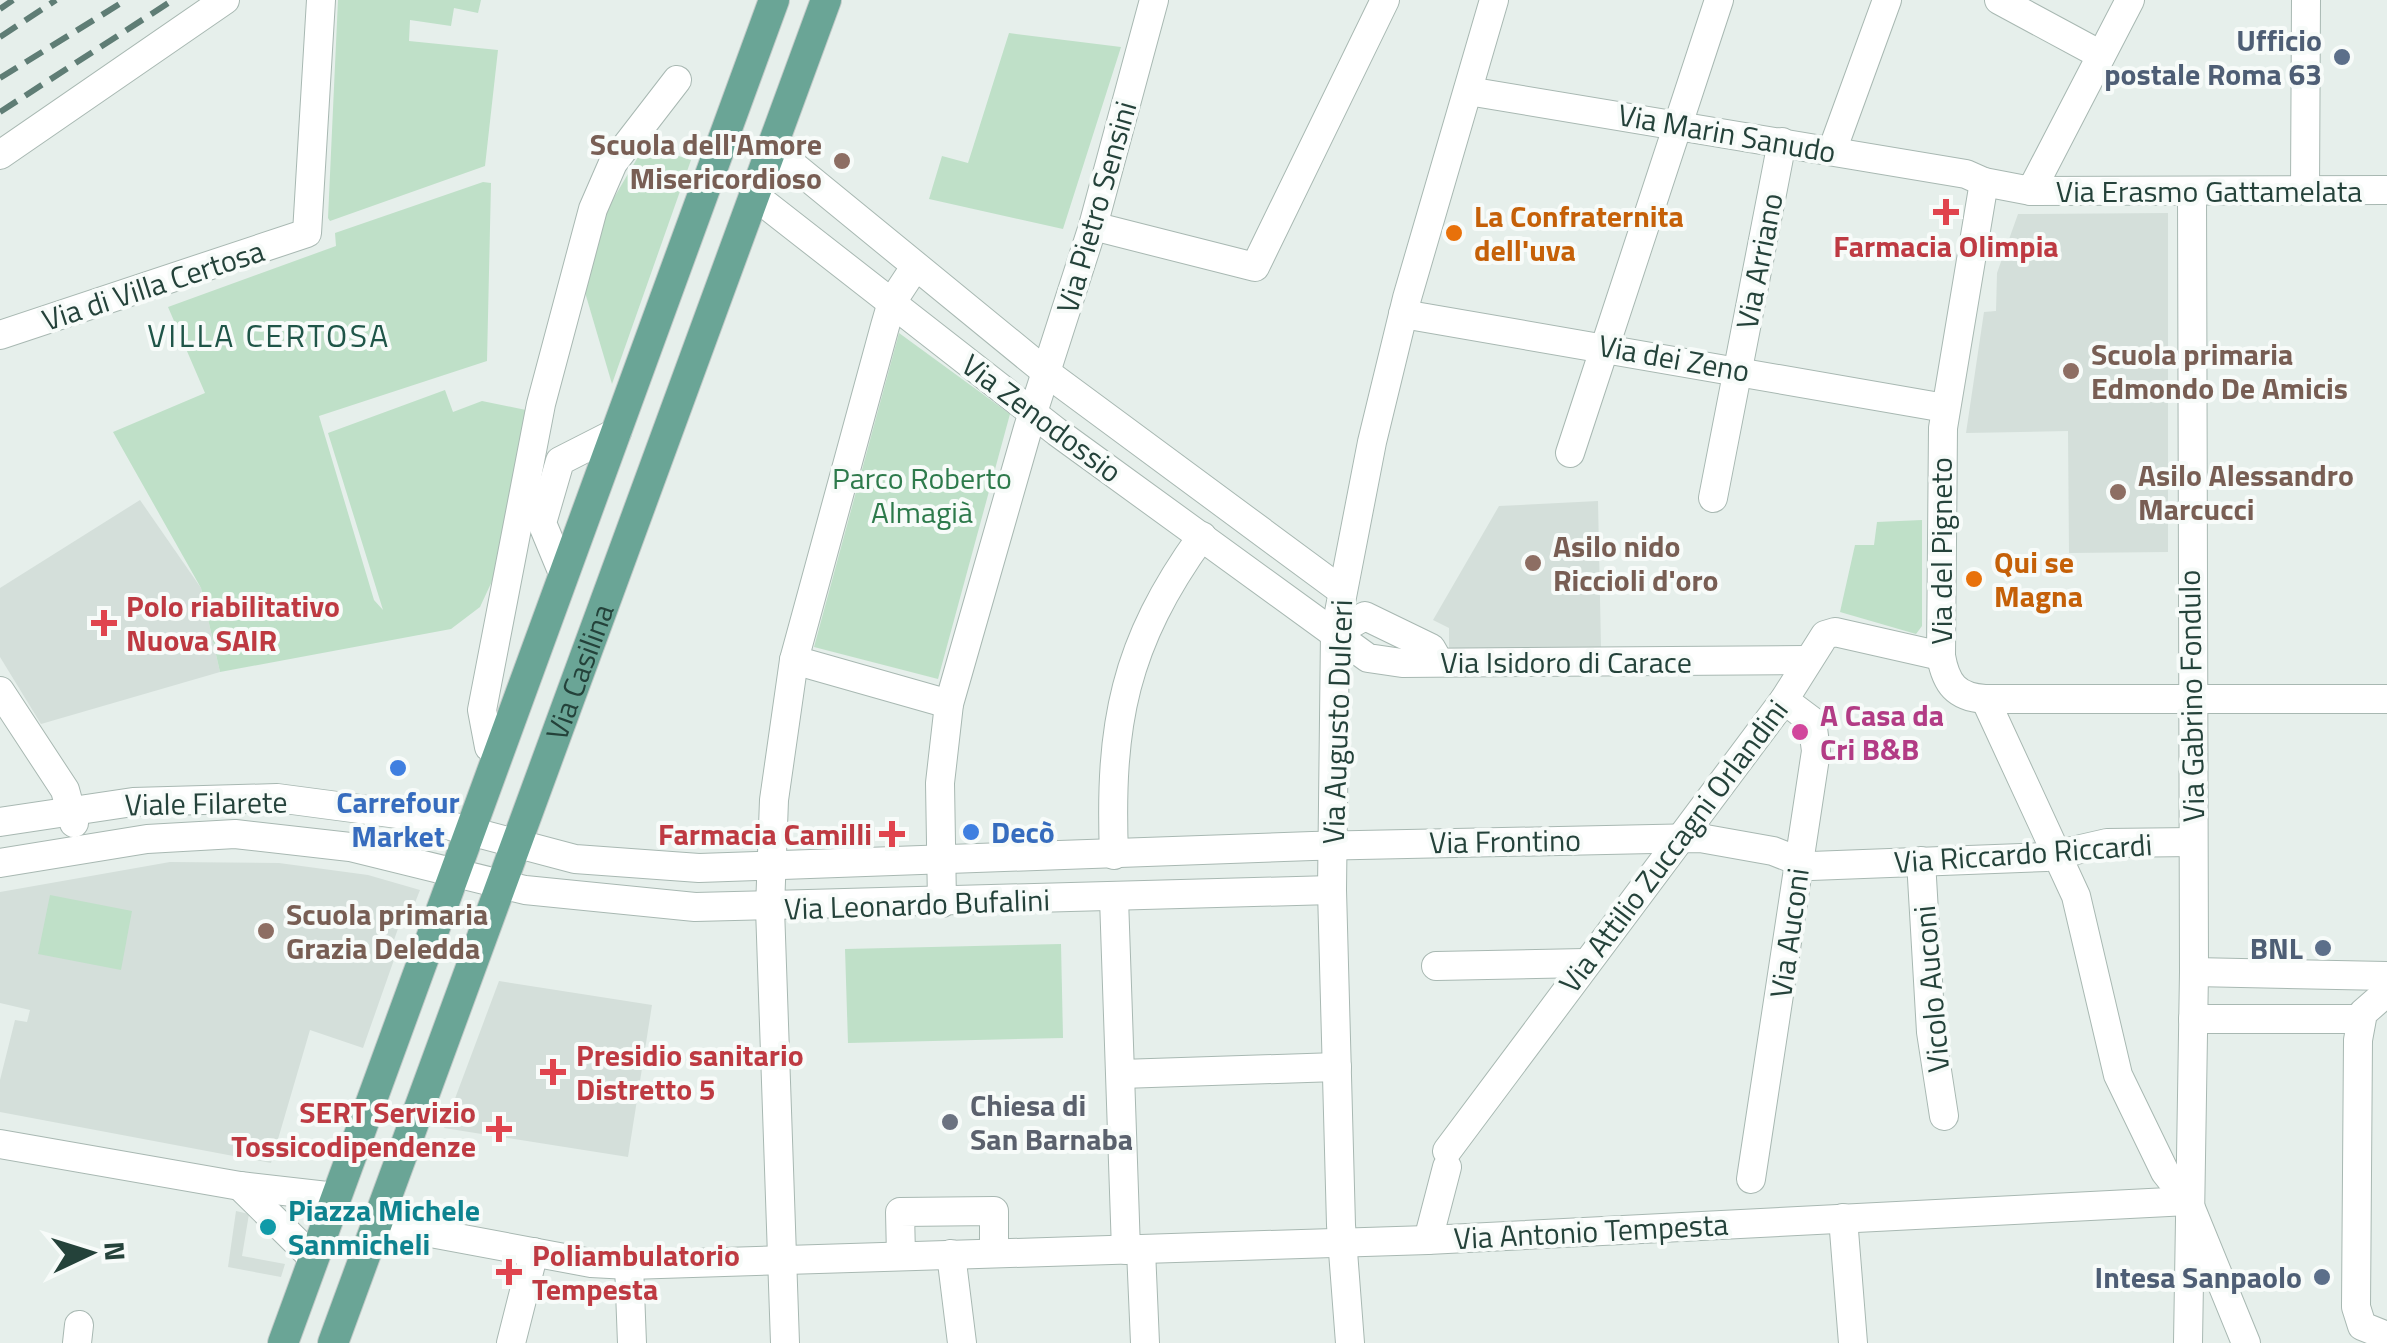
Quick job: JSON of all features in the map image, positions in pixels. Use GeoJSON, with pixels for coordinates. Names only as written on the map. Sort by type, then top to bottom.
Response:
{"type":"FeatureCollection","features":[{"type":"Feature","properties":{"kind":"main road","name":"Via Casilina"},"geometry":{"type":"LineString","coordinates":[[283,1343],[774,0]]}},
{"type":"Feature","properties":{"kind":"main road","name":"Via Casilina"},"geometry":{"type":"LineString","coordinates":[[333,1343],[504,886],[826,0]]}},
{"type":"Feature","properties":{"kind":"street"},"geometry":{"type":"LineString","coordinates":[[0,155],[226,0]]}},
{"type":"Feature","properties":{"kind":"street","name":"Via di Villa Certosa"},"geometry":{"type":"LineString","coordinates":[[0,336],[307,233],[321,0]]}},
{"type":"Feature","properties":{"kind":"street","name":"Via Pietro Sensini"},"geometry":{"type":"LineString","coordinates":[[942,903],[941,761],[949,704],[1033,412],[1092,226],[1154,0]]}},
{"type":"Feature","properties":{"kind":"street"},"geometry":{"type":"LineString","coordinates":[[1092,226],[1255,267],[1384,0]]}},
{"type":"Feature","properties":{"kind":"street","name":"Via Augusto Dulceri"},"geometry":{"type":"LineString","coordinates":[[1350,1343],[1342,1244],[1332,890],[1335,633],[1403,314],[1494,0]]}},
{"type":"Feature","properties":{"kind":"street"},"geometry":{"type":"LineString","coordinates":[[1570,453],[1719,0]]}},
{"type":"Feature","properties":{"kind":"street"},"geometry":{"type":"LineString","coordinates":[[1832,151],[1887,0]]}},
{"type":"Feature","properties":{"kind":"street"},"geometry":{"type":"LineString","coordinates":[[1999,0],[2101,55]]}},
{"type":"Feature","properties":{"kind":"street"},"geometry":{"type":"LineString","coordinates":[[1984,182],[2031,191],[2130,0]]}},
{"type":"Feature","properties":{"kind":"street"},"geometry":{"type":"LineString","coordinates":[[2305,190],[2306,0]]}},
{"type":"Feature","properties":{"kind":"street","name":"Via Casilina"},"geometry":{"type":"LineString","coordinates":[[500,751],[488,747],[482,710],[541,404],[584,236],[613,163],[677,80]]}},
{"type":"Feature","properties":{"kind":"street","name":"Via Marin Sanudo"},"geometry":{"type":"LineString","coordinates":[[1468,91],[1966,174],[1984,182]]}},
{"type":"Feature","properties":{"kind":"street","name":"Via Arriano"},"geometry":{"type":"LineString","coordinates":[[1714,498],[1782,142]]}},
{"type":"Feature","properties":{"kind":"street","name":"Via Zenodossio"},"geometry":{"type":"LineString","coordinates":[[772,148],[1047,373],[1342,591]]}},
{"type":"Feature","properties":{"kind":"street","name":"Via del Pigneto"},"geometry":{"type":"LineString","coordinates":[[1984,182],[1945,408],[1941,656],[1946,676],[1956,691],[1985,699]]}},
{"type":"Feature","properties":{"kind":"street","name":"Via Erasmo Gattamelata"},"geometry":{"type":"LineString","coordinates":[[2031,191],[2387,190]]}},
{"type":"Feature","properties":{"kind":"street","name":"Via Gabrino Fondulo"},"geometry":{"type":"LineString","coordinates":[[2188,1343],[2194,972],[2192,192]]}},
{"type":"Feature","properties":{"kind":"street","name":"Via Zenodossio"},"geometry":{"type":"LineString","coordinates":[[755,196],[1033,412],[1335,633]]}},
{"type":"Feature","properties":{"kind":"street"},"geometry":{"type":"LineString","coordinates":[[785,1343],[770,908],[774,800],[794,660],[892,302],[915,267]]}},
{"type":"Feature","properties":{"kind":"street","name":"Via dei Zeno"},"geometry":{"type":"LineString","coordinates":[[1403,314],[1738,369],[1945,408]]}},
{"type":"Feature","properties":{"kind":"street"},"geometry":{"type":"LineString","coordinates":[[564,576],[542,523],[560,461],[617,432]]}},
{"type":"Feature","properties":{"kind":"street"},"geometry":{"type":"LineString","coordinates":[[1114,855],[1114,752],[1128,678],[1160,597],[1202,536]]}},
{"type":"Feature","properties":{"kind":"street","name":"Via Attilio Zuccagni Orlandini"},"geometry":{"type":"LineString","coordinates":[[1428,1240],[1447,1159],[1585,963],[1784,700],[1806,660],[1831,632],[1941,656]]}},
{"type":"Feature","properties":{"kind":"street","name":"Via Isidoro di Carace"},"geometry":{"type":"LineString","coordinates":[[1335,633],[1374,660],[1806,660]]}},
{"type":"Feature","properties":{"kind":"street"},"geometry":{"type":"LineString","coordinates":[[794,660],[949,704]]}},
{"type":"Feature","properties":{"kind":"street"},"geometry":{"type":"LineString","coordinates":[[0,690],[65,790],[78,848]]}},
{"type":"Feature","properties":{"kind":"street"},"geometry":{"type":"LineString","coordinates":[[2246,1343],[2188,1200],[2160,1162],[2115,1063],[2076,896],[2060,854],[1985,699],[2387,698]]}},
{"type":"Feature","properties":{"kind":"street","name":"Via Auconi"},"geometry":{"type":"LineString","coordinates":[[1751,1179],[1816,731],[1812,721],[1784,700]]}},
{"type":"Feature","properties":{"kind":"street","name":"Viale Filarete"},"geometry":{"type":"LineString","coordinates":[[0,822],[72,808],[235,796],[417,806],[469,833]]}},
{"type":"Feature","properties":{"kind":"street","name":"Via Leonardo Bufalini"},"geometry":{"type":"LineString","coordinates":[[469,833],[517,847],[646,866],[770,868],[1332,845]]}},
{"type":"Feature","properties":{"kind":"street","name":"Viale Filarete"},"geometry":{"type":"LineString","coordinates":[[0,863],[78,848],[188,836],[271,836],[392,855],[504,886]]}},
{"type":"Feature","properties":{"kind":"street","name":"Via Riccardo Riccardi"},"geometry":{"type":"LineString","coordinates":[[1678,839],[1700,838],[1772,850],[1811,866],[2060,854],[2107,843],[2192,842]]}},
{"type":"Feature","properties":{"kind":"street","name":"Via Frontino"},"geometry":{"type":"LineString","coordinates":[[1332,845],[1678,839]]}},
{"type":"Feature","properties":{"kind":"street","name":"Vicolo Auconi"},"geometry":{"type":"LineString","coordinates":[[1920,861],[1931,1032],[1944,1116]]}},
{"type":"Feature","properties":{"kind":"street","name":"Via Leonardo Bufalini"},"geometry":{"type":"LineString","coordinates":[[504,886],[640,903],[770,908],[1332,890]]}},
{"type":"Feature","properties":{"kind":"street"},"geometry":{"type":"LineString","coordinates":[[1114,898],[1121,1074],[1145,1343]]}},
{"type":"Feature","properties":{"kind":"street"},"geometry":{"type":"LineString","coordinates":[[1436,966],[1585,963]]}},
{"type":"Feature","properties":{"kind":"street"},"geometry":{"type":"LineString","coordinates":[[2194,972],[2387,976]]}},
{"type":"Feature","properties":{"kind":"street"},"geometry":{"type":"LineString","coordinates":[[2387,992],[2371,1004],[2361,1019],[2356,1061],[2356,1307],[2362,1326],[2387,1336]]}},
{"type":"Feature","properties":{"kind":"street"},"geometry":{"type":"LineString","coordinates":[[2193,1019],[2361,1019]]}},
{"type":"Feature","properties":{"kind":"street"},"geometry":{"type":"LineString","coordinates":[[1121,1074],[1337,1066]]}},
{"type":"Feature","properties":{"kind":"street"},"geometry":{"type":"LineString","coordinates":[[0,1144],[240,1186],[336,1197]]}},
{"type":"Feature","properties":{"kind":"street"},"geometry":{"type":"LineString","coordinates":[[240,1186],[314,1259]]}},
{"type":"Feature","properties":{"kind":"street","name":"Via Antonio Tempesta"},"geometry":{"type":"LineString","coordinates":[[901,1256],[1342,1244],[2188,1200]]}},
{"type":"Feature","properties":{"kind":"street"},"geometry":{"type":"LineString","coordinates":[[376,1223],[628,1265],[901,1256],[900,1212],[994,1210],[994,1253]]}},
{"type":"Feature","properties":{"kind":"street"},"geometry":{"type":"LineString","coordinates":[[1843,1218],[1854,1343]]}},
{"type":"Feature","properties":{"kind":"street"},"geometry":{"type":"LineString","coordinates":[[511,1343],[534,1252]]}},
{"type":"Feature","properties":{"kind":"street"},"geometry":{"type":"LineString","coordinates":[[951,1254],[962,1343]]}},
{"type":"Feature","properties":{"kind":"street"},"geometry":{"type":"LineString","coordinates":[[628,1265],[632,1343]]}},
{"type":"Feature","properties":{"kind":"shaded area","name":"Scuola primaria Edmondo De Amicis"},"geometry":{"type":"Polygon","coordinates":[[[2168,213],[2168,552],[2069,553],[2068,431],[1966,433],[1984,312],[1996,311],[1997,273],[2018,214],[2168,213]]]}},
{"type":"Feature","properties":{"kind":"shaded area","name":"Polo riabilitativo Nuova SAIR"},"geometry":{"type":"Polygon","coordinates":[[[140,500],[201,588],[220,672],[41,724],[0,657],[0,588],[140,500]]]}},
{"type":"Feature","properties":{"kind":"shaded area","name":"Asilo nido Riccioli d'oro"},"geometry":{"type":"Polygon","coordinates":[[[1598,501],[1601,647],[1449,650],[1449,628],[1433,620],[1499,506],[1598,501]]]}},
{"type":"Feature","properties":{"kind":"shaded area"},"geometry":{"type":"Polygon","coordinates":[[[170,862],[279,863],[368,875],[420,890],[411,913],[404,912],[390,951],[396,954],[363,1048],[310,1030],[271,1163],[0,1112],[0,1080],[15,1020],[27,1022],[30,1010],[0,1003],[0,892],[170,862]]]}},
{"type":"Feature","properties":{"kind":"shaded area","name":"Presidio sanitario Distretto 5"},"geometry":{"type":"Polygon","coordinates":[[[499,981],[652,1005],[628,1157],[444,1128],[499,981]]]}},
{"type":"Feature","properties":{"kind":"shaded area"},"geometry":{"type":"Polygon","coordinates":[[[236,1211],[249,1214],[242,1256],[285,1264],[281,1277],[228,1267],[236,1211]]]}},
{"type":"Feature","properties":{"kind":"green space"},"geometry":{"type":"Polygon","coordinates":[[[338,0],[481,0],[478,13],[454,8],[451,26],[410,20],[409,41],[498,50],[485,166],[330,221],[338,0]]]}},
{"type":"Feature","properties":{"kind":"green space"},"geometry":{"type":"Polygon","coordinates":[[[1009,33],[1121,47],[1063,229],[929,199],[942,156],[968,163],[1009,33]]]}},
{"type":"Feature","properties":{"kind":"green space"},"geometry":{"type":"Polygon","coordinates":[[[645,145],[691,160],[612,384],[584,289],[602,218],[645,145]]]}},
{"type":"Feature","properties":{"kind":"green space"},"geometry":{"type":"Polygon","coordinates":[[[483,182],[491,183],[487,361],[319,416],[374,600],[383,610],[328,433],[445,390],[453,412],[482,401],[526,410],[493,579],[480,607],[451,629],[220,672],[201,588],[113,432],[205,393],[168,307],[336,246],[335,233],[483,182]]]}},
{"type":"Feature","properties":{"kind":"green space","name":"Parco Roberto Almagià"},"geometry":{"type":"Polygon","coordinates":[[[899,333],[1010,414],[938,679],[814,647],[899,333]]]}},
{"type":"Feature","properties":{"kind":"green space"},"geometry":{"type":"Polygon","coordinates":[[[1922,520],[1922,626],[1916,634],[1840,612],[1855,545],[1874,545],[1877,522],[1922,520]]]}},
{"type":"Feature","properties":{"kind":"green space"},"geometry":{"type":"Polygon","coordinates":[[[50,895],[132,911],[121,970],[38,954],[50,895]]]}},
{"type":"Feature","properties":{"kind":"green space"},"geometry":{"type":"Polygon","coordinates":[[[1061,944],[1063,1038],[848,1043],[845,949],[1061,944]]]}},
{"type":"Feature","properties":{"kind":"railway"},"geometry":{"type":"LineString","coordinates":[[0,9],[13,0]]}},
{"type":"Feature","properties":{"kind":"railway"},"geometry":{"type":"LineString","coordinates":[[0,37],[56,0]]}},
{"type":"Feature","properties":{"kind":"railway"},"geometry":{"type":"LineString","coordinates":[[0,78],[126,0]]}},
{"type":"Feature","properties":{"kind":"railway"},"geometry":{"type":"LineString","coordinates":[[0,112],[173,0]]}},
{"type":"Feature","properties":{"kind":"place","name":"Ufficio postale Roma 63"},"geometry":{"type":"Point","coordinates":[2342,57]}},
{"type":"Feature","properties":{"kind":"place","name":"Scuola dell'Amore Misericordioso"},"geometry":{"type":"Point","coordinates":[842,161]}},
{"type":"Feature","properties":{"kind":"place","name":"Farmacia Olimpia"},"geometry":{"type":"Point","coordinates":[1946,212]}},
{"type":"Feature","properties":{"kind":"place","name":"La Confraternita dell'uva"},"geometry":{"type":"Point","coordinates":[1454,233]}},
{"type":"Feature","properties":{"kind":"place","name":"Scuola primaria Edmondo De Amicis"},"geometry":{"type":"Point","coordinates":[2071,371]}},
{"type":"Feature","properties":{"kind":"place","name":"Asilo Alessandro Marcucci"},"geometry":{"type":"Point","coordinates":[2118,492]}},
{"type":"Feature","properties":{"kind":"place","name":"Asilo nido Riccioli d'oro"},"geometry":{"type":"Point","coordinates":[1533,563]}},
{"type":"Feature","properties":{"kind":"place","name":"Qui se Magna"},"geometry":{"type":"Point","coordinates":[1974,579]}},
{"type":"Feature","properties":{"kind":"place","name":"Polo riabilitativo Nuova SAIR"},"geometry":{"type":"Point","coordinates":[104,623]}},
{"type":"Feature","properties":{"kind":"place","name":"A Casa da Cri B&B"},"geometry":{"type":"Point","coordinates":[1800,732]}},
{"type":"Feature","properties":{"kind":"place","name":"Carrefour Market"},"geometry":{"type":"Point","coordinates":[398,768]}},
{"type":"Feature","properties":{"kind":"place","name":"Decò"},"geometry":{"type":"Point","coordinates":[971,832]}},
{"type":"Feature","properties":{"kind":"place","name":"Farmacia Camilli"},"geometry":{"type":"Point","coordinates":[892,834]}},
{"type":"Feature","properties":{"kind":"place","name":"Scuola primaria Grazia Deledda"},"geometry":{"type":"Point","coordinates":[266,931]}},
{"type":"Feature","properties":{"kind":"place","name":"BNL"},"geometry":{"type":"Point","coordinates":[2323,948]}},
{"type":"Feature","properties":{"kind":"place","name":"Presidio sanitario Distretto 5"},"geometry":{"type":"Point","coordinates":[553,1072]}},
{"type":"Feature","properties":{"kind":"place","name":"Chiesa di San Barnaba"},"geometry":{"type":"Point","coordinates":[950,1122]}},
{"type":"Feature","properties":{"kind":"place","name":"SERT Servizio Tossicodipendenze"},"geometry":{"type":"Point","coordinates":[499,1129]}},
{"type":"Feature","properties":{"kind":"place","name":"Piazza Michele Sanmicheli"},"geometry":{"type":"Point","coordinates":[268,1227]}},
{"type":"Feature","properties":{"kind":"place","name":"Poliambulatorio Tempesta"},"geometry":{"type":"Point","coordinates":[509,1272]}},
{"type":"Feature","properties":{"kind":"place","name":"Intesa Sanpaolo"},"geometry":{"type":"Point","coordinates":[2322,1277]}},
{"type":"Feature","properties":{"kind":"district","name":"VILLA CERTOSA"},"geometry":{"type":"Point","coordinates":[269,335]}}]}
